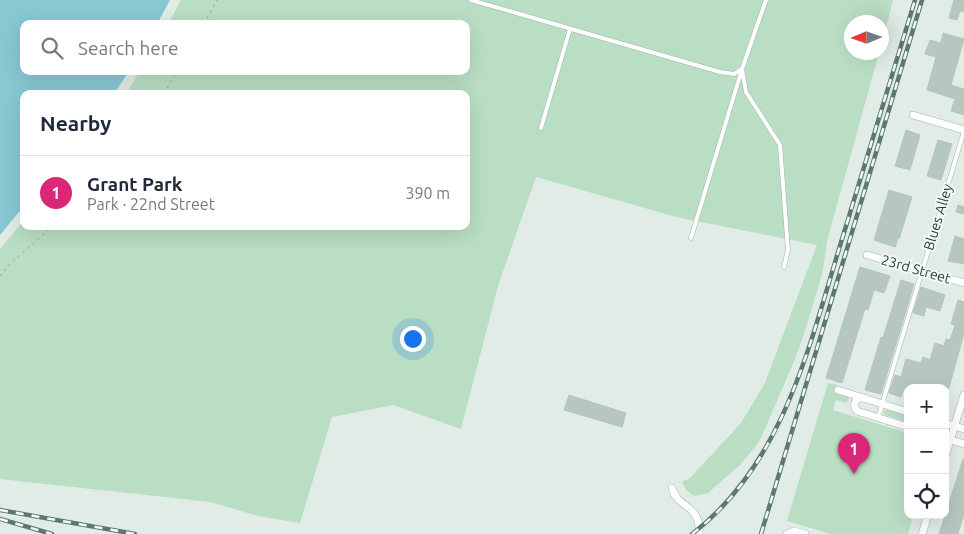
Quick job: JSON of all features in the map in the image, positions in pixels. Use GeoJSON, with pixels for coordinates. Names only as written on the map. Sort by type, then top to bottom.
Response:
{"type":"FeatureCollection","features":[{"type":"Feature","properties":{"kind":"street"},"geometry":{"type":"LineString","coordinates":[[913,115],[964,131]]}},
{"type":"Feature","properties":{"kind":"street","name":"23rd Street"},"geometry":{"type":"LineString","coordinates":[[867,255],[964,283]]}},
{"type":"Feature","properties":{"kind":"street"},"geometry":{"type":"LineString","coordinates":[[838,390],[904,411]]}},
{"type":"Feature","properties":{"kind":"street"},"geometry":{"type":"LineString","coordinates":[[949,437],[955,426],[964,395]]}},
{"type":"Feature","properties":{"kind":"street"},"geometry":{"type":"LineString","coordinates":[[864,398],[859,398],[854,404],[855,409],[859,412],[904,426]]}},
{"type":"Feature","properties":{"kind":"street"},"geometry":{"type":"LineString","coordinates":[[949,424],[964,429]]}},
{"type":"Feature","properties":{"kind":"street"},"geometry":{"type":"LineString","coordinates":[[949,439],[964,444]]}},
{"type":"Feature","properties":{"kind":"street"},"geometry":{"type":"LineString","coordinates":[[672,488],[678,501],[690,507],[697,517],[700,534]]}},
{"type":"Feature","properties":{"kind":"street"},"geometry":{"type":"LineString","coordinates":[[922,534],[927,519]]}},
{"type":"Feature","properties":{"kind":"street"},"geometry":{"type":"LineString","coordinates":[[787,534],[794,531],[805,534]]}},
{"type":"Feature","properties":{"kind":"lane"},"geometry":{"type":"LineString","coordinates":[[470,0],[720,72],[734,74],[742,69]]}},
{"type":"Feature","properties":{"kind":"lane"},"geometry":{"type":"LineString","coordinates":[[691,238],[742,69],[766,0]]}},
{"type":"Feature","properties":{"kind":"lane"},"geometry":{"type":"LineString","coordinates":[[541,128],[570,29]]}},
{"type":"Feature","properties":{"kind":"lane"},"geometry":{"type":"LineString","coordinates":[[742,69],[746,92],[780,145],[788,250],[784,267]]}},
{"type":"Feature","properties":{"kind":"lane","name":"Blues Alley"},"geometry":{"type":"LineString","coordinates":[[878,418],[964,131]]}},
{"type":"Feature","properties":{"kind":"path"},"geometry":{"type":"LineString","coordinates":[[206,20],[217,0]]}},
{"type":"Feature","properties":{"kind":"path"},"geometry":{"type":"LineString","coordinates":[[166,90],[175,75]]}},
{"type":"Feature","properties":{"kind":"path"},"geometry":{"type":"LineString","coordinates":[[0,276],[11,263],[49,230]]}},
{"type":"Feature","properties":{"kind":"green space"},"geometry":{"type":"Polygon","coordinates":[[[181,0],[893,0],[889,16],[844,15],[844,60],[877,60],[827,241],[823,271],[805,331],[762,436],[740,465],[708,493],[694,496],[686,490],[682,482],[690,478],[741,423],[765,383],[817,245],[676,217],[536,177],[498,286],[461,429],[393,405],[332,417],[300,523],[258,516],[210,502],[0,479],[0,249],[20,225],[20,230],[470,230],[470,90],[128,90],[138,75],[470,75],[470,20],[170,20],[181,0]]]}},
{"type":"Feature","properties":{"kind":"green space"},"geometry":{"type":"Polygon","coordinates":[[[828,383],[837,385],[835,393],[848,397],[849,400],[846,403],[836,400],[833,410],[904,432],[904,519],[912,519],[908,534],[831,534],[787,521],[828,383]]]}},
{"type":"Feature","properties":{"kind":"green space"},"geometry":{"type":"Polygon","coordinates":[[[886,409],[904,415],[904,421],[885,415],[883,412],[886,409]]]}},
{"type":"Feature","properties":{"kind":"water"},"geometry":{"type":"Polygon","coordinates":[[[0,0],[170,0],[159,20],[20,20],[20,75],[126,75],[117,90],[20,90],[20,211],[0,235],[0,0]]]}},
{"type":"Feature","properties":{"kind":"building"},"geometry":{"type":"Polygon","coordinates":[[[954,0],[964,0],[963,12],[960,11],[957,20],[949,18],[954,0]]]}},
{"type":"Feature","properties":{"kind":"building"},"geometry":{"type":"Polygon","coordinates":[[[943,33],[964,39],[951,85],[964,89],[964,115],[951,111],[955,99],[927,90],[936,57],[925,54],[930,40],[941,43],[943,33]]]}},
{"type":"Feature","properties":{"kind":"building"},"geometry":{"type":"Polygon","coordinates":[[[906,130],[920,135],[910,170],[895,166],[906,130]]]}},
{"type":"Feature","properties":{"kind":"building"},"geometry":{"type":"Polygon","coordinates":[[[938,140],[952,144],[941,180],[927,176],[938,140]]]}},
{"type":"Feature","properties":{"kind":"building"},"geometry":{"type":"Polygon","coordinates":[[[889,190],[912,197],[895,247],[874,240],[889,190]]]}},
{"type":"Feature","properties":{"kind":"building"},"geometry":{"type":"Polygon","coordinates":[[[958,205],[964,207],[964,214],[956,212],[958,205]]]}},
{"type":"Feature","properties":{"kind":"building"},"geometry":{"type":"Polygon","coordinates":[[[955,236],[964,239],[964,264],[948,261],[955,236]]]}},
{"type":"Feature","properties":{"kind":"building"},"geometry":{"type":"Polygon","coordinates":[[[860,267],[890,276],[884,293],[874,290],[868,310],[865,309],[842,383],[826,378],[860,267]]]}},
{"type":"Feature","properties":{"kind":"building"},"geometry":{"type":"Polygon","coordinates":[[[901,280],[914,284],[881,394],[865,390],[881,337],[883,338],[901,280]]]}},
{"type":"Feature","properties":{"kind":"building"},"geometry":{"type":"Polygon","coordinates":[[[921,287],[945,295],[940,311],[926,307],[924,316],[913,313],[921,287]]]}},
{"type":"Feature","properties":{"kind":"building"},"geometry":{"type":"Polygon","coordinates":[[[958,300],[964,302],[964,333],[949,388],[949,384],[904,384],[901,397],[889,393],[895,375],[901,377],[906,359],[921,363],[923,357],[930,360],[935,343],[944,346],[946,339],[950,340],[955,325],[951,324],[958,300]]]}},
{"type":"Feature","properties":{"kind":"building"},"geometry":{"type":"Polygon","coordinates":[[[569,395],[626,413],[622,427],[564,410],[569,395]]]}},
{"type":"Feature","properties":{"kind":"building"},"geometry":{"type":"Polygon","coordinates":[[[964,459],[964,514],[958,534],[939,534],[944,519],[949,519],[949,503],[964,459]]]}},
{"type":"Feature","properties":{"kind":"railway"},"geometry":{"type":"LineString","coordinates":[[692,534],[724,505],[750,472],[772,436],[790,398],[819,317],[915,0]]}},
{"type":"Feature","properties":{"kind":"railway"},"geometry":{"type":"LineString","coordinates":[[761,534],[922,0]]}},
{"type":"Feature","properties":{"kind":"railway"},"geometry":{"type":"LineString","coordinates":[[0,510],[135,534]]}},
{"type":"Feature","properties":{"kind":"railway"},"geometry":{"type":"LineString","coordinates":[[0,519],[52,534]]}},
{"type":"Feature","properties":{"kind":"place","name":"Grant Park"},"geometry":{"type":"Point","coordinates":[854,474]}}]}
